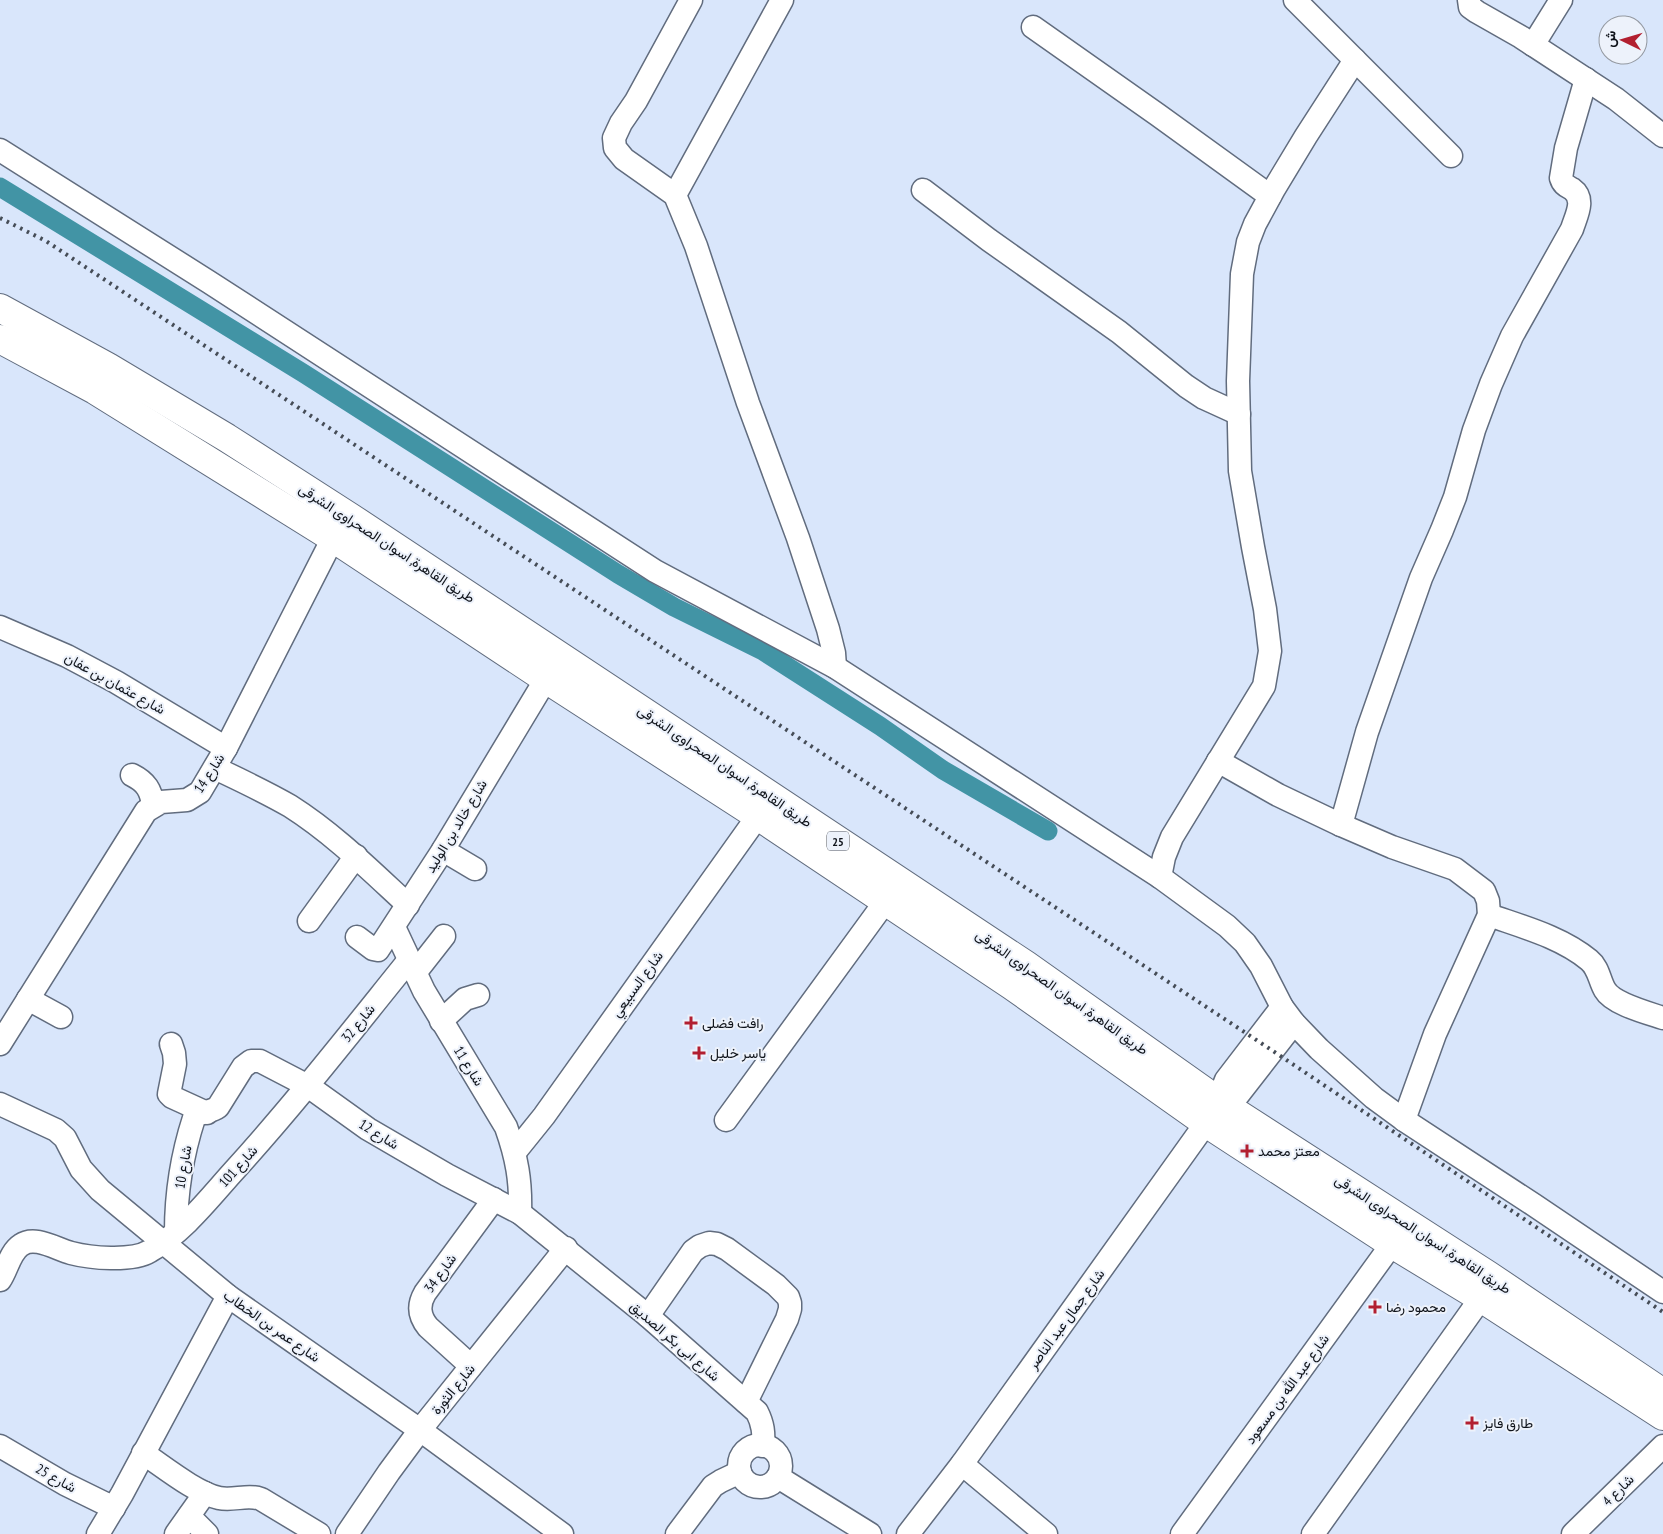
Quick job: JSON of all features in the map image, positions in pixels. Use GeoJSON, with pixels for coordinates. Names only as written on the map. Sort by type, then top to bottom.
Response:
{"type":"FeatureCollection","features":[{"type":"Feature","properties":{"kind":"highway","name":"طريق القاهرة, اسوان الصحراوى الشرقى"},"geometry":{"type":"LineString","coordinates":[[0,308],[108,367],[227,438],[1026,965],[1214,1113],[1392,1244],[1481,1298],[1663,1416]]}},
{"type":"Feature","properties":{"kind":"highway","name":"طريق القاهرة, اسوان الصحراوى الشرقى"},"geometry":{"type":"LineString","coordinates":[[0,339],[95,390],[333,538],[758,816],[1011,985],[1214,1113],[1488,1275],[1663,1393]]}},
{"type":"Feature","properties":{"kind":"street"},"geometry":{"type":"LineString","coordinates":[[691,0],[636,101],[621,123],[614,142],[617,152],[624,159],[675,195],[696,246],[748,403],[798,538],[828,629],[834,653],[835,667]]}},
{"type":"Feature","properties":{"kind":"street"},"geometry":{"type":"LineString","coordinates":[[675,195],[782,0]]}},
{"type":"Feature","properties":{"kind":"street"},"geometry":{"type":"LineString","coordinates":[[1295,0],[1451,156]]}},
{"type":"Feature","properties":{"kind":"street"},"geometry":{"type":"LineString","coordinates":[[1469,0],[1470,7],[1477,12],[1586,79],[1616,99],[1663,136]]}},
{"type":"Feature","properties":{"kind":"street"},"geometry":{"type":"LineString","coordinates":[[1533,45],[1561,0]]}},
{"type":"Feature","properties":{"kind":"street"},"geometry":{"type":"LineString","coordinates":[[1033,27],[1270,196]]}},
{"type":"Feature","properties":{"kind":"street"},"geometry":{"type":"LineString","coordinates":[[1160,877],[1164,857],[1172,837],[1264,686],[1270,651],[1265,609],[1240,471],[1238,381],[1244,261],[1255,224],[1270,196],[1355,60]]}},
{"type":"Feature","properties":{"kind":"street"},"geometry":{"type":"LineString","coordinates":[[1340,825],[1367,732],[1421,578],[1455,496],[1474,430],[1491,384],[1512,336],[1572,229],[1578,212],[1579,198],[1576,193],[1562,183],[1561,178],[1566,148],[1586,79]]}},
{"type":"Feature","properties":{"kind":"street"},"geometry":{"type":"LineString","coordinates":[[0,150],[210,282],[655,571],[835,667],[1160,877],[1227,926],[1245,943],[1261,966],[1288,1015],[1346,1074],[1404,1120],[1663,1292]]}},
{"type":"Feature","properties":{"kind":"street"},"geometry":{"type":"LineString","coordinates":[[923,190],[989,240],[1119,332],[1186,386],[1204,398],[1239,414]]}},
{"type":"Feature","properties":{"kind":"street","name":"شارع 14"},"geometry":{"type":"LineString","coordinates":[[153,805],[161,802],[187,800],[200,792],[226,748],[333,538]]}},
{"type":"Feature","properties":{"kind":"street","name":"شارع عثمان بن عفان"},"geometry":{"type":"LineString","coordinates":[[0,627],[67,656],[116,682],[226,748]]}},
{"type":"Feature","properties":{"kind":"street","name":"شارع خالد بن الوليد"},"geometry":{"type":"LineString","coordinates":[[358,937],[375,951],[378,950],[443,850],[546,679]]}},
{"type":"Feature","properties":{"kind":"street"},"geometry":{"type":"LineString","coordinates":[[1218,761],[1340,825],[1392,847],[1455,869],[1484,891],[1488,901],[1489,915],[1436,1034],[1404,1120]]}},
{"type":"Feature","properties":{"kind":"street"},"geometry":{"type":"LineString","coordinates":[[215,768],[289,806],[313,822],[356,856],[408,905]]}},
{"type":"Feature","properties":{"kind":"street"},"geometry":{"type":"LineString","coordinates":[[0,1044],[140,818],[153,805],[148,786],[132,775]]}},
{"type":"Feature","properties":{"kind":"street","name":"شارع السبيعي"},"geometry":{"type":"LineString","coordinates":[[514,1152],[544,1116],[758,816]]}},
{"type":"Feature","properties":{"kind":"street"},"geometry":{"type":"LineString","coordinates":[[443,850],[475,869]]}},
{"type":"Feature","properties":{"kind":"street"},"geometry":{"type":"LineString","coordinates":[[309,921],[356,856]]}},
{"type":"Feature","properties":{"kind":"street"},"geometry":{"type":"LineString","coordinates":[[726,1120],[885,902]]}},
{"type":"Feature","properties":{"kind":"street"},"geometry":{"type":"LineString","coordinates":[[1489,915],[1550,937],[1569,946],[1592,962],[1598,971],[1605,990],[1613,998],[1663,1018]]}},
{"type":"Feature","properties":{"kind":"street","name":"شارع 11"},"geometry":{"type":"LineString","coordinates":[[394,927],[412,967],[441,1021],[506,1127],[519,1172],[520,1213]]}},
{"type":"Feature","properties":{"kind":"street","name":"شارع 32"},"geometry":{"type":"LineString","coordinates":[[308,1086],[412,967],[444,936]]}},
{"type":"Feature","properties":{"kind":"street"},"geometry":{"type":"LineString","coordinates":[[441,1021],[465,999],[478,995]]}},
{"type":"Feature","properties":{"kind":"street"},"geometry":{"type":"LineString","coordinates":[[28,999],[60,1018]]}},
{"type":"Feature","properties":{"kind":"street","name":"شارع جمال عبد الناصر"},"geometry":{"type":"LineString","coordinates":[[908,1534],[962,1464],[1214,1113],[1226,1080],[1288,1015]]}},
{"type":"Feature","properties":{"kind":"street"},"geometry":{"type":"LineString","coordinates":[[170,1044],[174,1053],[175,1064],[169,1094],[207,1112]]}},
{"type":"Feature","properties":{"kind":"street","name":"شارع 12"},"geometry":{"type":"LineString","coordinates":[[207,1112],[218,1107],[243,1066],[251,1061],[260,1061],[308,1086],[368,1129],[447,1175],[520,1213],[566,1248]]}},
{"type":"Feature","properties":{"kind":"street","name":"شارع 101"},"geometry":{"type":"LineString","coordinates":[[0,1280],[17,1247],[27,1241],[38,1242],[72,1253],[114,1257],[148,1253],[170,1237],[249,1155],[308,1086]]}},
{"type":"Feature","properties":{"kind":"street","name":"شارع عمر بن الخطاب"},"geometry":{"type":"LineString","coordinates":[[0,1104],[56,1130],[68,1143],[81,1169],[100,1190],[170,1237],[228,1296],[420,1430],[562,1534]]}},
{"type":"Feature","properties":{"kind":"street","name":"شارع 10"},"geometry":{"type":"LineString","coordinates":[[170,1237],[187,1141],[194,1118],[197,1114],[207,1112]]}},
{"type":"Feature","properties":{"kind":"street","name":"شارع 34"},"geometry":{"type":"LineString","coordinates":[[472,1366],[428,1328],[423,1322],[420,1307],[425,1293],[494,1199]]}},
{"type":"Feature","properties":{"kind":"street"},"geometry":{"type":"LineString","coordinates":[[648,1316],[693,1251],[709,1243],[717,1244],[776,1285],[788,1297],[790,1309],[785,1324],[746,1402]]}},
{"type":"Feature","properties":{"kind":"street","name":"شارع عبد الله بن مسعود"},"geometry":{"type":"LineString","coordinates":[[1182,1534],[1392,1244]]}},
{"type":"Feature","properties":{"kind":"street","name":"شارع الثورة"},"geometry":{"type":"LineString","coordinates":[[347,1534],[420,1430],[566,1248]]}},
{"type":"Feature","properties":{"kind":"street","name":"شارع ابى بكر الصديق"},"geometry":{"type":"LineString","coordinates":[[566,1248],[648,1316],[757,1412],[764,1434],[763,1446]]}},
{"type":"Feature","properties":{"kind":"street"},"geometry":{"type":"LineString","coordinates":[[98,1534],[189,1372],[228,1296]]}},
{"type":"Feature","properties":{"kind":"street"},"geometry":{"type":"LineString","coordinates":[[1313,1534],[1481,1298]]}},
{"type":"Feature","properties":{"kind":"street","name":"شارع 25"},"geometry":{"type":"LineString","coordinates":[[0,1446],[65,1484],[114,1508]]}},
{"type":"Feature","properties":{"kind":"street"},"geometry":{"type":"LineString","coordinates":[[756,1446],[763,1446],[775,1452],[779,1457],[780,1471],[778,1477],[767,1486],[761,1487],[748,1483],[740,1472],[741,1458],[744,1452],[756,1446]]}},
{"type":"Feature","properties":{"kind":"street","name":"شارع 4"},"geometry":{"type":"LineString","coordinates":[[1573,1534],[1663,1446]]}},
{"type":"Feature","properties":{"kind":"street"},"geometry":{"type":"LineString","coordinates":[[143,1453],[205,1493],[222,1498],[253,1496],[261,1498],[319,1534]]}},
{"type":"Feature","properties":{"kind":"street"},"geometry":{"type":"LineString","coordinates":[[962,1464],[1046,1534]]}},
{"type":"Feature","properties":{"kind":"street"},"geometry":{"type":"LineString","coordinates":[[677,1534],[713,1486],[740,1472]]}},
{"type":"Feature","properties":{"kind":"street"},"geometry":{"type":"LineString","coordinates":[[778,1477],[870,1534]]}},
{"type":"Feature","properties":{"kind":"street"},"geometry":{"type":"LineString","coordinates":[[205,1493],[183,1525],[207,1534]]}},
{"type":"Feature","properties":{"kind":"waterway"},"geometry":{"type":"LineString","coordinates":[[0,187],[303,373],[618,574],[674,607],[763,651],[880,726],[943,770],[1048,831]]}},
{"type":"Feature","properties":{"kind":"railway"},"geometry":{"type":"LineString","coordinates":[[0,218],[46,241],[1273,1051],[1663,1312]]}},
{"type":"Feature","properties":{"kind":"place","name":"رافت فضلى"},"geometry":{"type":"Point","coordinates":[691,1023]}},
{"type":"Feature","properties":{"kind":"place","name":"ياسر خليل"},"geometry":{"type":"Point","coordinates":[699,1053]}},
{"type":"Feature","properties":{"kind":"place","name":"معتز محمد"},"geometry":{"type":"Point","coordinates":[1247,1151]}},
{"type":"Feature","properties":{"kind":"place","name":"محمود رضا"},"geometry":{"type":"Point","coordinates":[1375,1307]}},
{"type":"Feature","properties":{"kind":"place","name":"طارق فايز"},"geometry":{"type":"Point","coordinates":[1472,1423]}}]}
